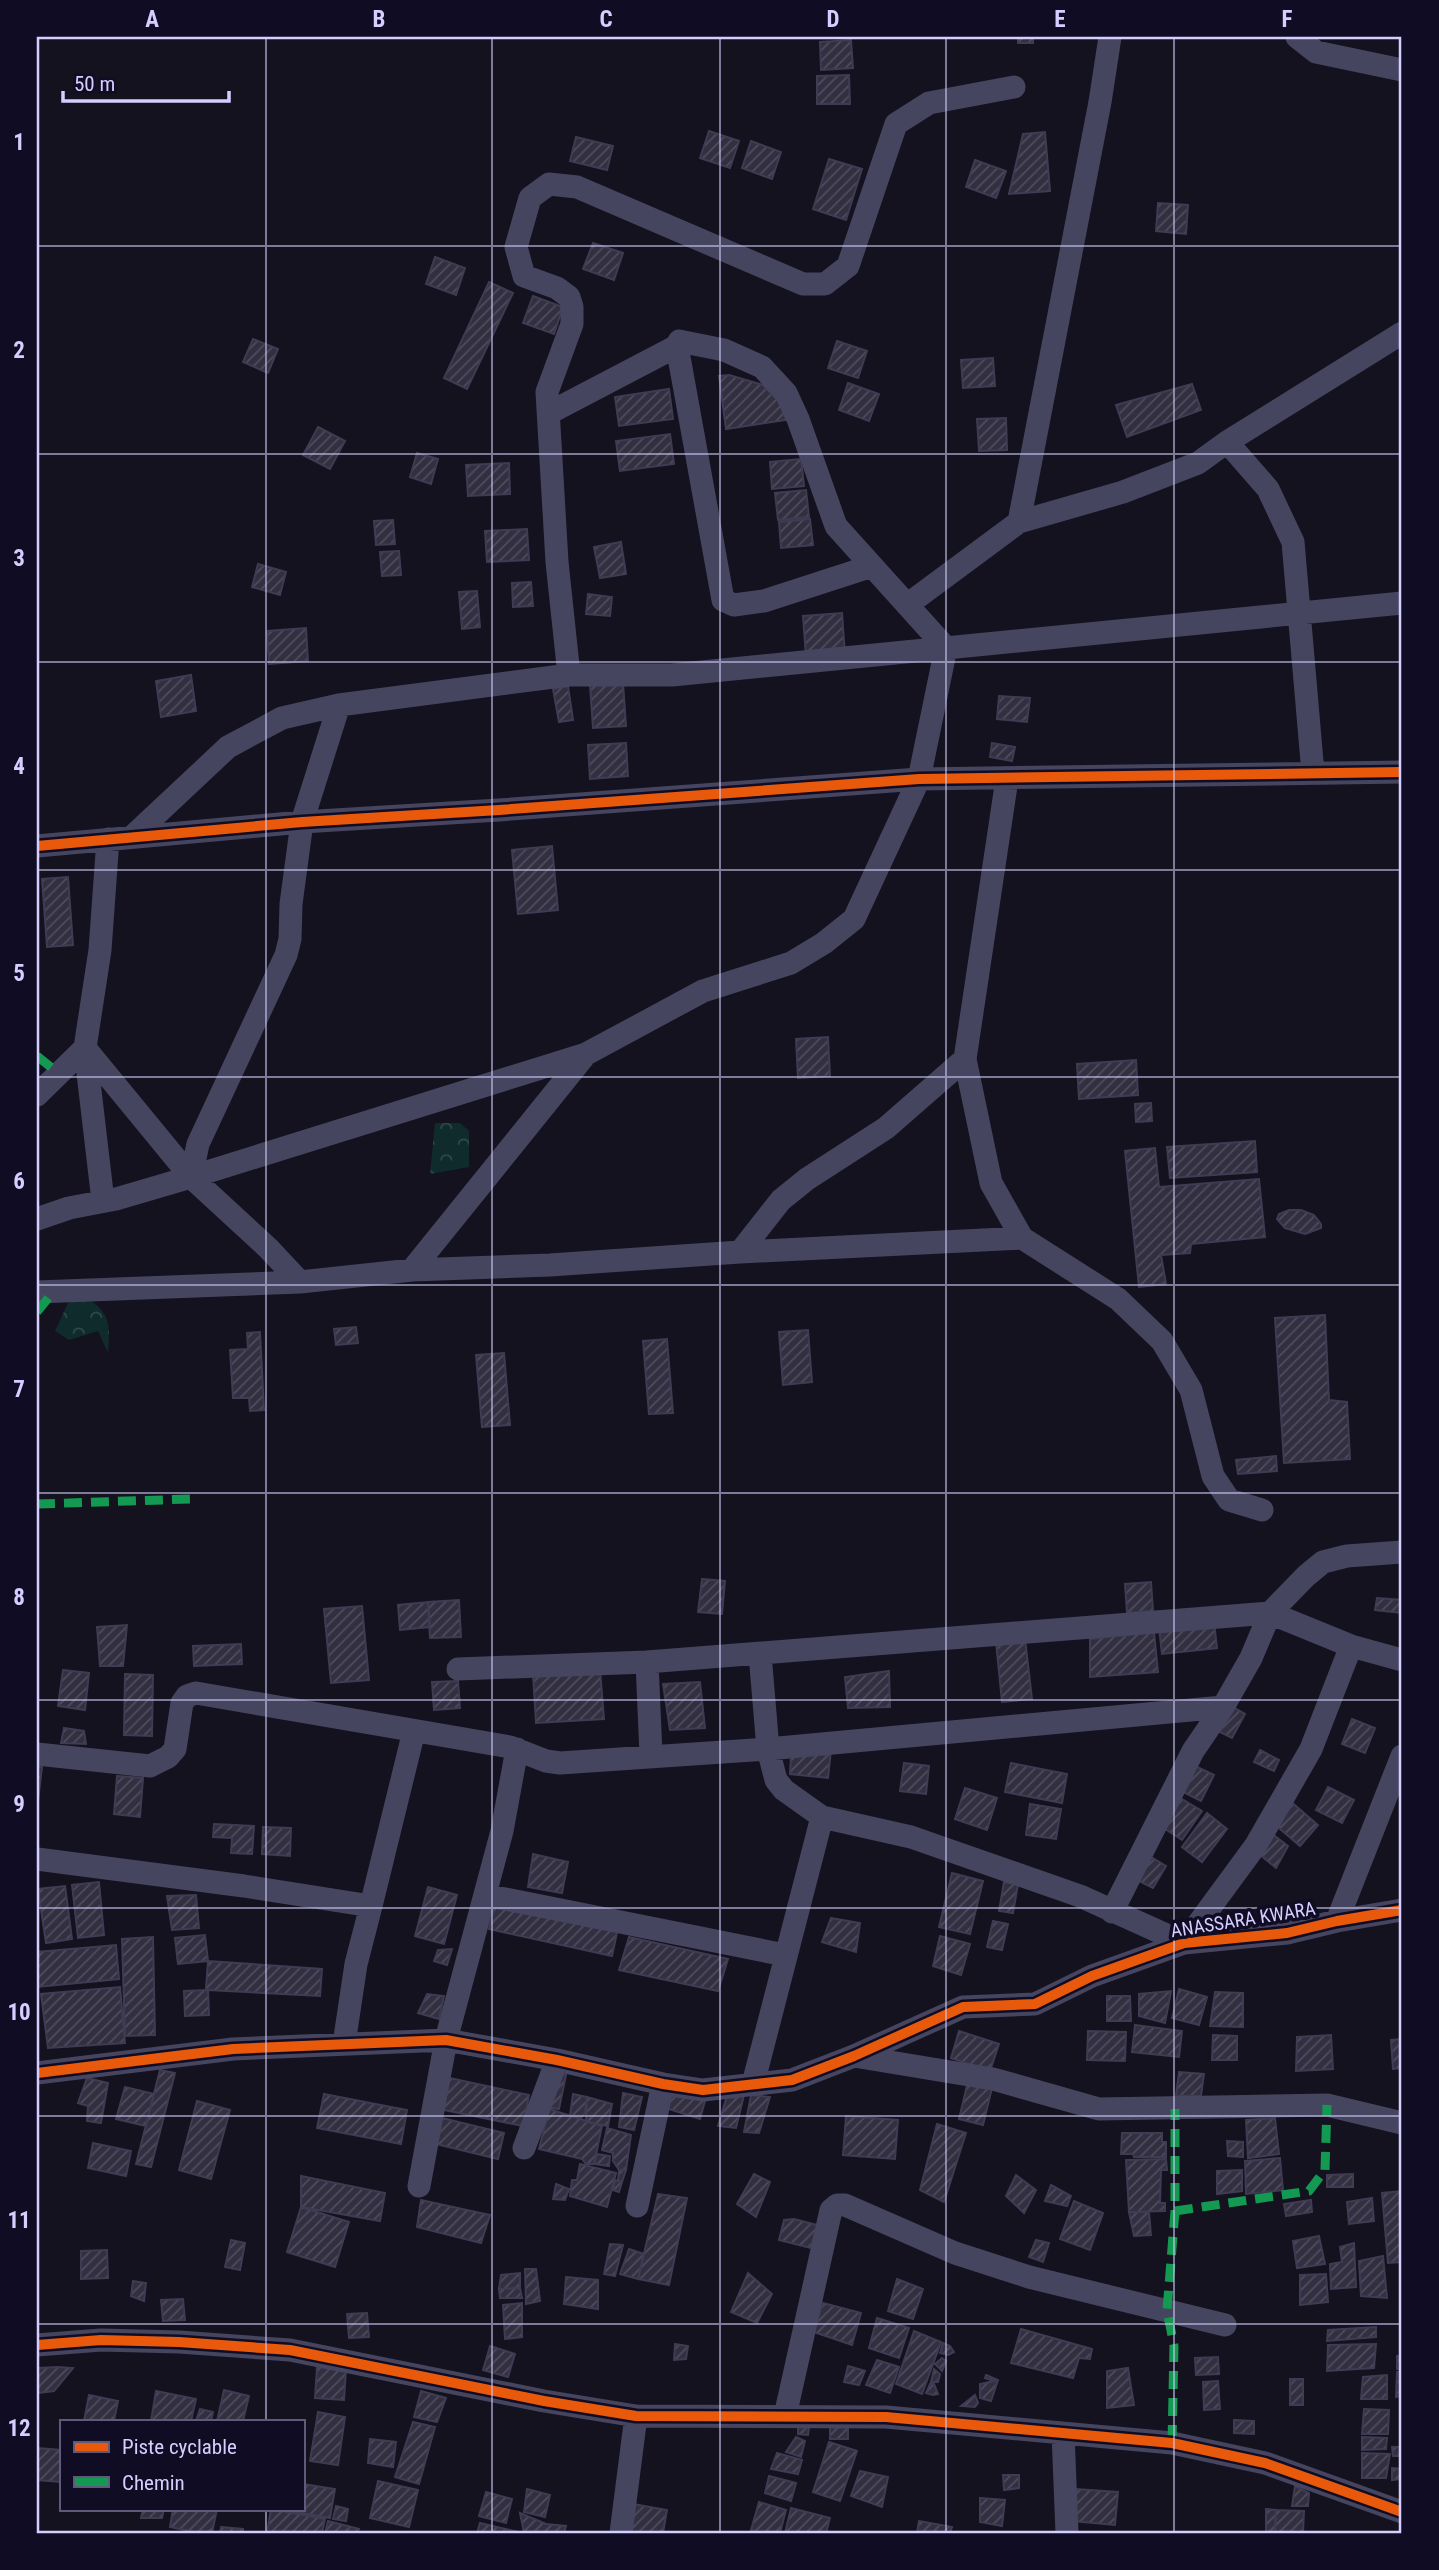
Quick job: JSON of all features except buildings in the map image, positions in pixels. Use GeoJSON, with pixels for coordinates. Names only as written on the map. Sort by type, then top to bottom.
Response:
{"type":"FeatureCollection","features":[{"type":"Feature","properties":{"kind":"street"},"geometry":{"type":"LineString","coordinates":[[1019,522],[1100,102],[1110,37]]}},
{"type":"Feature","properties":{"kind":"street"},"geometry":{"type":"LineString","coordinates":[[1297,37],[1316,52],[1402,70]]}},
{"type":"Feature","properties":{"kind":"street"},"geometry":{"type":"LineString","coordinates":[[569,675],[557,562],[547,392],[572,324],[572,307],[569,297],[557,288],[524,276],[516,247],[530,198],[549,184],[577,187],[803,284],[825,284],[848,266],[896,124],[929,103],[1014,87]]}},
{"type":"Feature","properties":{"kind":"street"},"geometry":{"type":"LineString","coordinates":[[907,605],[1019,522],[1123,492],[1198,463],[1227,442],[1402,333]]}},
{"type":"Feature","properties":{"kind":"street"},"geometry":{"type":"LineString","coordinates":[[872,566],[764,601],[734,605],[723,600],[678,341],[724,350],[762,367],[786,393],[799,419],[836,526],[946,648]]}},
{"type":"Feature","properties":{"kind":"street"},"geometry":{"type":"LineString","coordinates":[[549,413],[677,346]]}},
{"type":"Feature","properties":{"kind":"street"},"geometry":{"type":"LineString","coordinates":[[1227,442],[1268,489],[1293,542],[1313,773]]}},
{"type":"Feature","properties":{"kind":"street"},"geometry":{"type":"LineString","coordinates":[[132,837],[228,747],[282,718],[338,705],[569,675],[672,675],[1402,603]]}},
{"type":"Feature","properties":{"kind":"street"},"geometry":{"type":"LineString","coordinates":[[37,1219],[69,1208],[191,1177],[586,1054],[703,991],[791,963],[824,943],[854,919],[919,779],[946,648]]}},
{"type":"Feature","properties":{"kind":"street"},"geometry":{"type":"LineString","coordinates":[[191,1177],[198,1144],[286,955],[302,822],[338,705]]}},
{"type":"Feature","properties":{"kind":"street"},"geometry":{"type":"LineString","coordinates":[[37,846],[302,822],[919,779],[1402,772]]}},
{"type":"Feature","properties":{"kind":"street"},"geometry":{"type":"LineString","coordinates":[[1007,779],[965,1059],[991,1183],[1023,1238],[1118,1299],[1162,1342],[1191,1390],[1213,1476],[1229,1500],[1262,1510]]}},
{"type":"Feature","properties":{"kind":"street"},"geometry":{"type":"LineString","coordinates":[[103,1201],[85,1048],[100,950],[107,839]]}},
{"type":"Feature","properties":{"kind":"street"},"geometry":{"type":"LineString","coordinates":[[85,1048],[191,1177],[268,1248],[300,1283]]}},
{"type":"Feature","properties":{"kind":"street"},"geometry":{"type":"LineString","coordinates":[[37,1095],[85,1048]]}},
{"type":"Feature","properties":{"kind":"street"},"geometry":{"type":"LineString","coordinates":[[412,1270],[586,1054]]}},
{"type":"Feature","properties":{"kind":"street"},"geometry":{"type":"LineString","coordinates":[[740,1252],[780,1200],[807,1179],[886,1128],[965,1059]]}},
{"type":"Feature","properties":{"kind":"street"},"geometry":{"type":"LineString","coordinates":[[37,1292],[300,1283],[412,1270],[550,1265],[740,1252],[1023,1238]]}},
{"type":"Feature","properties":{"kind":"street"},"geometry":{"type":"LineString","coordinates":[[1112,1912],[1193,1751],[1223,1707],[1251,1658],[1270,1613],[1323,1562],[1347,1556],[1402,1552]]}},
{"type":"Feature","properties":{"kind":"street"},"geometry":{"type":"LineString","coordinates":[[458,1669],[647,1662],[1270,1613],[1351,1646],[1402,1660]]}},
{"type":"Feature","properties":{"kind":"street"},"geometry":{"type":"LineString","coordinates":[[760,1654],[768,1749],[780,1786],[822,1817],[911,1837],[1080,1896],[1184,1943],[1256,1844],[1311,1749],[1351,1646]]}},
{"type":"Feature","properties":{"kind":"street"},"geometry":{"type":"LineString","coordinates":[[647,1662],[651,1755]]}},
{"type":"Feature","properties":{"kind":"street"},"geometry":{"type":"LineString","coordinates":[[37,1754],[150,1766],[173,1753],[182,1703],[187,1696],[196,1693],[517,1748],[561,1763],[768,1749],[1223,1707]]}},
{"type":"Feature","properties":{"kind":"street"},"geometry":{"type":"LineString","coordinates":[[344,2044],[356,1964],[414,1731]]}},
{"type":"Feature","properties":{"kind":"street"},"geometry":{"type":"LineString","coordinates":[[419,2186],[446,2040],[502,1830],[517,1748]]}},
{"type":"Feature","properties":{"kind":"street"},"geometry":{"type":"LineString","coordinates":[[1337,1921],[1402,1756]]}},
{"type":"Feature","properties":{"kind":"street"},"geometry":{"type":"LineString","coordinates":[[753,2084],[822,1817]]}},
{"type":"Feature","properties":{"kind":"street"},"geometry":{"type":"LineString","coordinates":[[37,1859],[371,1906]]}},
{"type":"Feature","properties":{"kind":"street"},"geometry":{"type":"LineString","coordinates":[[485,1895],[785,1955]]}},
{"type":"Feature","properties":{"kind":"street","name":"ANASSARA KWARA"},"geometry":{"type":"LineString","coordinates":[[37,2073],[233,2049],[446,2040],[703,2090],[792,2080],[854,2056],[963,2007],[1035,2004],[1093,1976],[1184,1943],[1287,1933],[1402,1910]]}},
{"type":"Feature","properties":{"kind":"street"},"geometry":{"type":"LineString","coordinates":[[854,2056],[993,2079],[1099,2109],[1327,2105],[1402,2123]]}},
{"type":"Feature","properties":{"kind":"street"},"geometry":{"type":"LineString","coordinates":[[524,2148],[557,2060]]}},
{"type":"Feature","properties":{"kind":"street"},"geometry":{"type":"LineString","coordinates":[[637,2206],[663,2084]]}},
{"type":"Feature","properties":{"kind":"street"},"geometry":{"type":"LineString","coordinates":[[785,2416],[831,2210],[837,2205],[845,2205],[956,2253],[1029,2277],[1225,2325]]}},
{"type":"Feature","properties":{"kind":"street"},"geometry":{"type":"LineString","coordinates":[[37,2345],[101,2340],[179,2342],[290,2350],[544,2401],[636,2416],[886,2417],[1171,2443],[1265,2463],[1402,2512]]}},
{"type":"Feature","properties":{"kind":"street"},"geometry":{"type":"LineString","coordinates":[[621,2533],[636,2416]]}},
{"type":"Feature","properties":{"kind":"street"},"geometry":{"type":"LineString","coordinates":[[1063,2433],[1067,2533]]}},
{"type":"Feature","properties":{"kind":"green space"},"geometry":{"type":"Polygon","coordinates":[[[435,1123],[460,1123],[469,1131],[469,1167],[430,1174],[435,1123]]]}},
{"type":"Feature","properties":{"kind":"green space"},"geometry":{"type":"Polygon","coordinates":[[[86,1297],[100,1309],[107,1320],[108,1353],[98,1331],[69,1340],[55,1331],[68,1303],[86,1297]]]}},
{"type":"Feature","properties":{"kind":"marked path"},"geometry":{"type":"LineString","coordinates":[[37,1056],[58,1073]]}},
{"type":"Feature","properties":{"kind":"marked path"},"geometry":{"type":"LineString","coordinates":[[37,1312],[54,1291]]}},
{"type":"Feature","properties":{"kind":"marked path"},"geometry":{"type":"LineString","coordinates":[[37,1504],[191,1499]]}},
{"type":"Feature","properties":{"kind":"marked path"},"geometry":{"type":"LineString","coordinates":[[1175,2211],[1309,2191],[1325,2170],[1327,2105]]}},
{"type":"Feature","properties":{"kind":"marked path"},"geometry":{"type":"LineString","coordinates":[[1172,2443],[1174,2346],[1167,2310],[1175,2211],[1175,2109]]}},
{"type":"Feature","properties":{"kind":"cycle path"},"geometry":{"type":"LineString","coordinates":[[37,846],[302,822],[919,779],[1402,772]]}},
{"type":"Feature","properties":{"kind":"cycle path"},"geometry":{"type":"LineString","coordinates":[[37,2073],[233,2049],[446,2040],[703,2090],[792,2080],[854,2056],[963,2007],[1035,2004],[1092,1976],[1184,1943],[1287,1933],[1402,1910]]}},
{"type":"Feature","properties":{"kind":"cycle path"},"geometry":{"type":"LineString","coordinates":[[37,2345],[101,2340],[179,2342],[290,2350],[544,2401],[636,2416],[886,2417],[1172,2443],[1265,2463],[1402,2512]]}}]}
